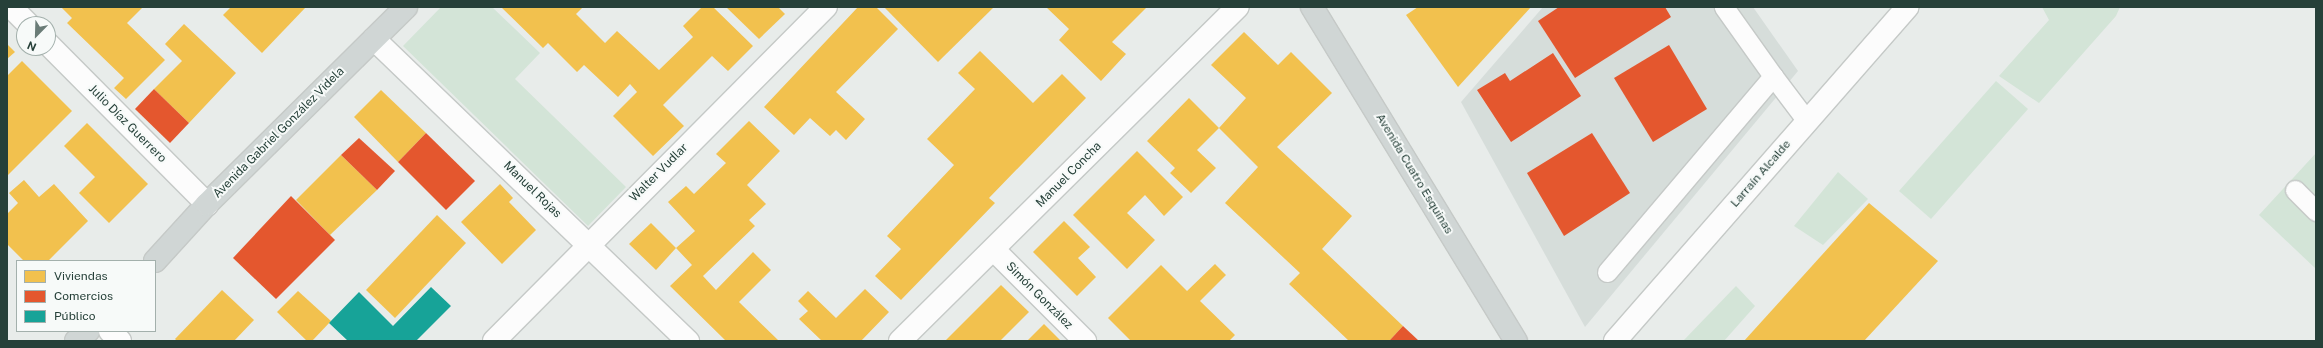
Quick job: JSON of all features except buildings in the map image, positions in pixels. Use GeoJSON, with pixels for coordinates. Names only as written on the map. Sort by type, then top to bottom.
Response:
{"type":"FeatureCollection","features":[{"type":"Feature","properties":{"kind":"main road","name":"Avenida Cuatro Esquinas"},"geometry":{"type":"LineString","coordinates":[[1312,7],[1516,341]]}},
{"type":"Feature","properties":{"kind":"main road","name":"Avenida Gabriel González Videla"},"geometry":{"type":"LineString","coordinates":[[156,260],[207,204],[374,39],[398,10]]}},
{"type":"Feature","properties":{"kind":"main road"},"geometry":{"type":"LineString","coordinates":[[76,341],[87,332]]}},
{"type":"Feature","properties":{"kind":"street"},"geometry":{"type":"LineString","coordinates":[[11,7],[20,16]]}},
{"type":"Feature","properties":{"kind":"street","name":"Walter Vudlar"},"geometry":{"type":"LineString","coordinates":[[494,341],[588,244],[826,7]]}},
{"type":"Feature","properties":{"kind":"street","name":"Manuel Concha"},"geometry":{"type":"LineString","coordinates":[[900,341],[994,250],[1238,7]]}},
{"type":"Feature","properties":{"kind":"street","name":"Larraín Alcalde"},"geometry":{"type":"LineString","coordinates":[[1615,341],[1907,7]]}},
{"type":"Feature","properties":{"kind":"street","name":"Manuel Rojas"},"geometry":{"type":"LineString","coordinates":[[374,39],[688,341]]}},
{"type":"Feature","properties":{"kind":"street","name":"Julio Díaz Guerrero"},"geometry":{"type":"LineString","coordinates":[[56,52],[207,204]]}},
{"type":"Feature","properties":{"kind":"street","name":"Simón González"},"geometry":{"type":"LineString","coordinates":[[994,250],[1085,341]]}},
{"type":"Feature","properties":{"kind":"street"},"geometry":{"type":"LineString","coordinates":[[111,332],[120,341]]}},
{"type":"Feature","properties":{"kind":"lane"},"geometry":{"type":"LineString","coordinates":[[1724,7],[1807,121]]}},
{"type":"Feature","properties":{"kind":"lane"},"geometry":{"type":"LineString","coordinates":[[1607,272],[1773,76]]}},
{"type":"Feature","properties":{"kind":"lane"},"geometry":{"type":"LineString","coordinates":[[2295,190],[2316,211]]}},
{"type":"Feature","properties":{"kind":"shaded area"},"geometry":{"type":"Polygon","coordinates":[[[1543,7],[1753,7],[1798,71],[1585,327],[1461,102],[1543,7]]]}},
{"type":"Feature","properties":{"kind":"green space"},"geometry":{"type":"Polygon","coordinates":[[[441,7],[492,7],[540,53],[515,79],[626,187],[588,226],[403,46],[441,7]]]}},
{"type":"Feature","properties":{"kind":"green space"},"geometry":{"type":"Polygon","coordinates":[[[2042,7],[2120,7],[2116,16],[2039,103],[1999,76],[2049,20],[2042,7]]]}},
{"type":"Feature","properties":{"kind":"green space"},"geometry":{"type":"Polygon","coordinates":[[[1996,81],[2028,109],[1931,219],[1899,191],[1996,81]]]}},
{"type":"Feature","properties":{"kind":"green space"},"geometry":{"type":"Polygon","coordinates":[[[2316,153],[2316,267],[2315,268],[2259,215],[2316,153]]]}},
{"type":"Feature","properties":{"kind":"green space"},"geometry":{"type":"Polygon","coordinates":[[[1838,172],[1868,199],[1823,245],[1794,226],[1838,172]]]}},
{"type":"Feature","properties":{"kind":"green space"},"geometry":{"type":"Polygon","coordinates":[[[1736,286],[1755,306],[1724,341],[1683,341],[1736,286]]]}}]}
